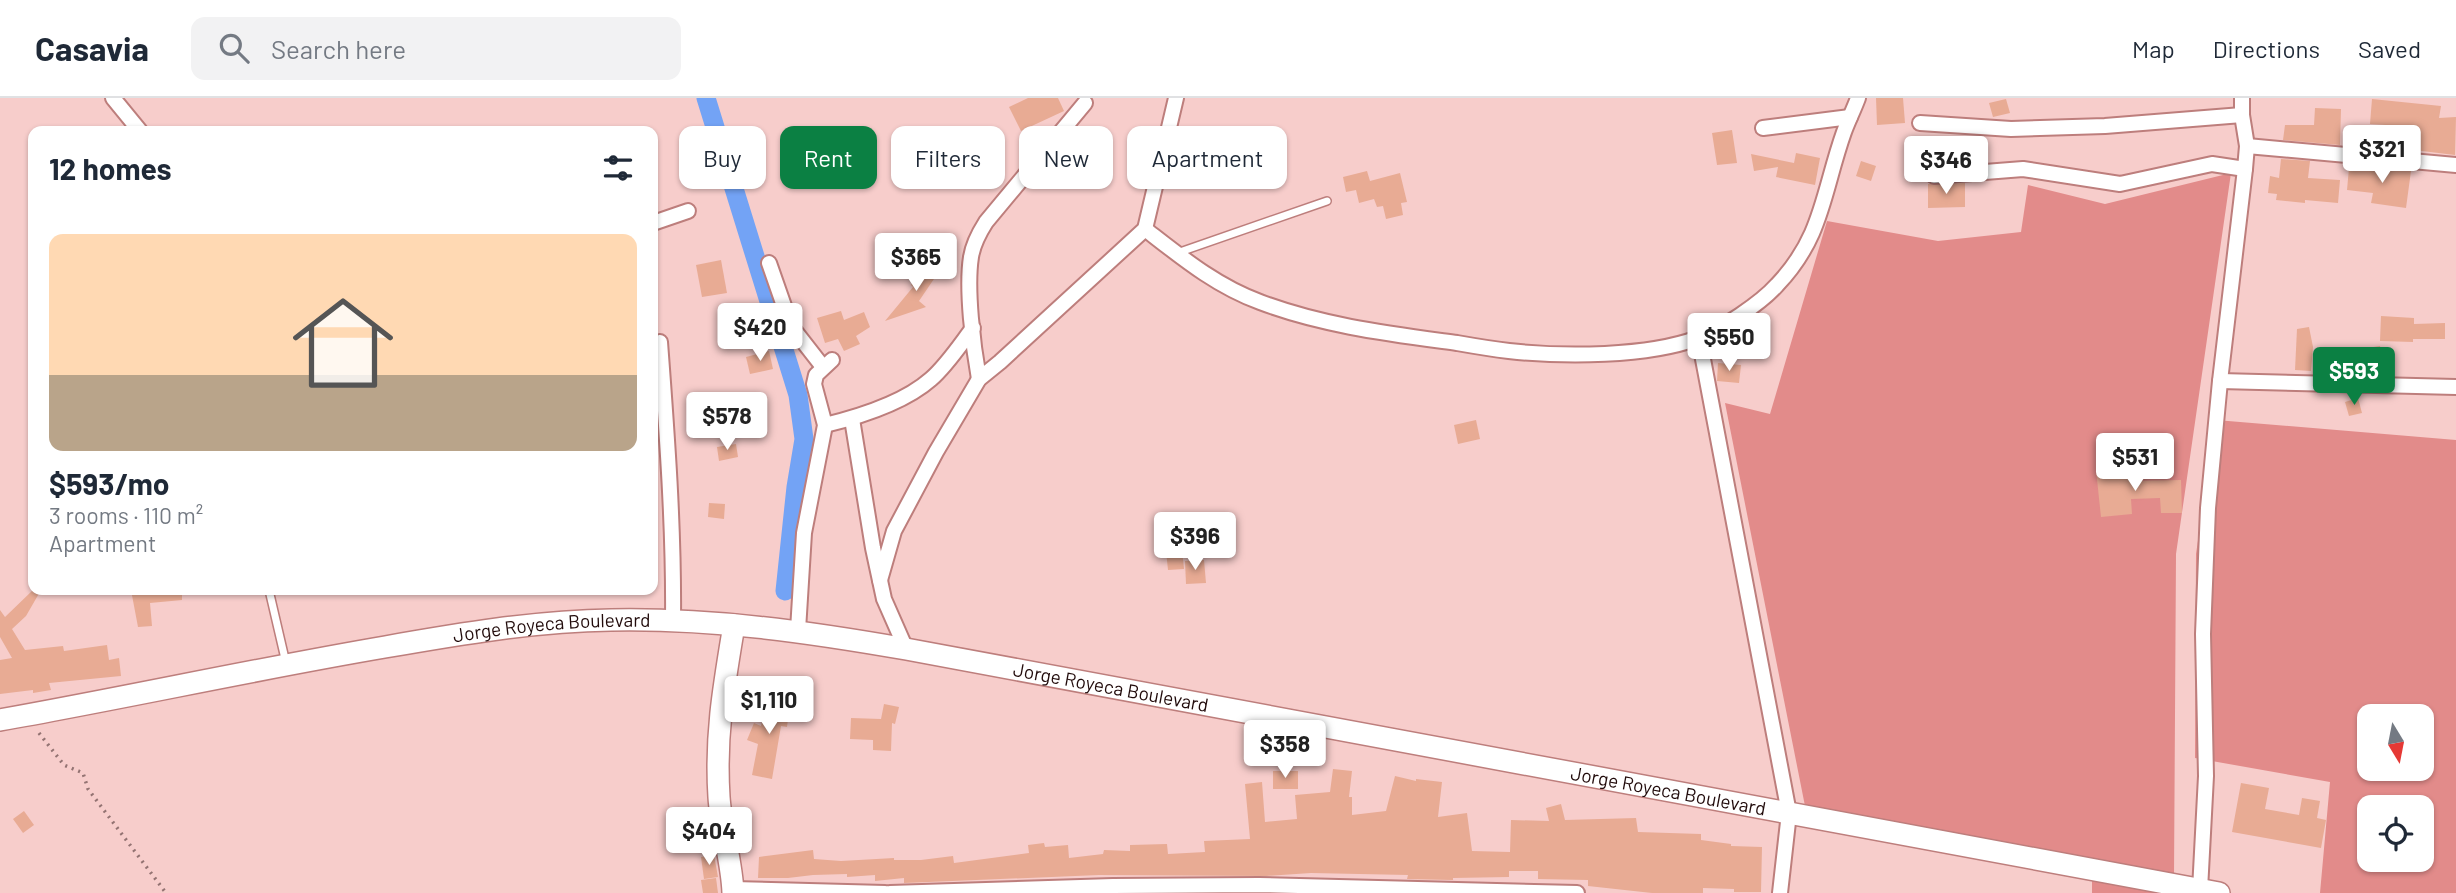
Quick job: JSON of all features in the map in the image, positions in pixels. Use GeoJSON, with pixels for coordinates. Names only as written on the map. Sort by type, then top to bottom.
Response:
{"type":"FeatureCollection","features":[{"type":"Feature","properties":{"kind":"street"},"geometry":{"type":"LineString","coordinates":[[113,98],[136,126]]}},
{"type":"Feature","properties":{"kind":"street"},"geometry":{"type":"LineString","coordinates":[[880,580],[894,531],[905,508],[979,379],[1145,229],[1176,98]]}},
{"type":"Feature","properties":{"kind":"street"},"geometry":{"type":"LineString","coordinates":[[1145,229],[1202,273],[1260,302],[1307,317],[1408,337],[1510,352],[1606,354],[1650,349],[1699,338],[1745,312],[1775,288],[1800,260],[1820,219],[1858,98]]}},
{"type":"Feature","properties":{"kind":"street"},"geometry":{"type":"LineString","coordinates":[[2210,891],[2203,634],[2208,508],[2247,146],[2242,98]]}},
{"type":"Feature","properties":{"kind":"street"},"geometry":{"type":"LineString","coordinates":[[979,379],[970,271],[976,238],[986,222],[1085,103]]}},
{"type":"Feature","properties":{"kind":"street"},"geometry":{"type":"LineString","coordinates":[[1920,123],[2011,129],[2105,126],[2242,115]]}},
{"type":"Feature","properties":{"kind":"street"},"geometry":{"type":"LineString","coordinates":[[1763,128],[1850,117]]}},
{"type":"Feature","properties":{"kind":"street"},"geometry":{"type":"LineString","coordinates":[[2247,146],[2456,165]]}},
{"type":"Feature","properties":{"kind":"street"},"geometry":{"type":"LineString","coordinates":[[1934,176],[2023,169],[2120,184],[2211,164],[2245,169]]}},
{"type":"Feature","properties":{"kind":"street"},"geometry":{"type":"LineString","coordinates":[[658,221],[688,211]]}},
{"type":"Feature","properties":{"kind":"street"},"geometry":{"type":"LineString","coordinates":[[769,263],[791,326],[828,363],[816,376],[814,384],[825,425],[788,629]]}},
{"type":"Feature","properties":{"kind":"street"},"geometry":{"type":"LineString","coordinates":[[825,425],[852,419],[919,389],[932,379],[973,328]]}},
{"type":"Feature","properties":{"kind":"street"},"geometry":{"type":"LineString","coordinates":[[1699,338],[1789,813],[1780,893]]}},
{"type":"Feature","properties":{"kind":"street"},"geometry":{"type":"LineString","coordinates":[[660,342],[671,483],[673,621]]}},
{"type":"Feature","properties":{"kind":"street"},"geometry":{"type":"LineString","coordinates":[[2220,381],[2456,387]]}},
{"type":"Feature","properties":{"kind":"street"},"geometry":{"type":"LineString","coordinates":[[852,419],[880,580],[890,615],[906,649]]}},
{"type":"Feature","properties":{"kind":"street","name":"Jorge Royeca Boulevard"},"geometry":{"type":"LineString","coordinates":[[0,720],[286,664],[442,637],[571,622],[673,621],[788,629],[2210,891]]}},
{"type":"Feature","properties":{"kind":"street"},"geometry":{"type":"LineString","coordinates":[[744,626],[718,723],[719,800],[733,891],[888,893],[1259,889],[1577,893]]}},
{"type":"Feature","properties":{"kind":"lane"},"geometry":{"type":"LineString","coordinates":[[1176,253],[1327,201]]}},
{"type":"Feature","properties":{"kind":"lane"},"geometry":{"type":"LineString","coordinates":[[270,595],[286,664]]}},
{"type":"Feature","properties":{"kind":"path"},"geometry":{"type":"LineString","coordinates":[[26,715],[64,765],[83,773],[88,789],[166,893]]}},
{"type":"Feature","properties":{"kind":"shaded area"},"geometry":{"type":"Polygon","coordinates":[[[2231,173],[2176,554],[2174,877],[1805,806],[1725,403],[1770,414],[1827,221],[1938,241],[2021,232],[2028,185],[2105,204],[2231,173]]]}},
{"type":"Feature","properties":{"kind":"shaded area"},"geometry":{"type":"Polygon","coordinates":[[[2216,420],[2456,440],[2456,893],[2320,893],[2330,782],[2195,758],[2196,554],[2216,420]]]}},
{"type":"Feature","properties":{"kind":"shaded area"},"geometry":{"type":"Polygon","coordinates":[[[2092,878],[2169,893],[2092,893],[2092,878]]]}},
{"type":"Feature","properties":{"kind":"building"},"geometry":{"type":"Polygon","coordinates":[[[1028,98],[1058,98],[1064,111],[1032,126],[1019,127],[1009,107],[1028,98]]]}},
{"type":"Feature","properties":{"kind":"building"},"geometry":{"type":"Polygon","coordinates":[[[1876,98],[1903,98],[1905,123],[1877,125],[1876,98]]]}},
{"type":"Feature","properties":{"kind":"building"},"geometry":{"type":"Polygon","coordinates":[[[2006,99],[2010,113],[1993,117],[1989,103],[2006,99]]]}},
{"type":"Feature","properties":{"kind":"building"},"geometry":{"type":"Polygon","coordinates":[[[2372,99],[2441,106],[2439,118],[2456,117],[2455,155],[2398,150],[2401,126],[2370,124],[2372,99]]]}},
{"type":"Feature","properties":{"kind":"building"},"geometry":{"type":"Polygon","coordinates":[[[2315,108],[2341,109],[2340,145],[2283,140],[2285,125],[2314,125],[2315,108]]]}},
{"type":"Feature","properties":{"kind":"building"},"geometry":{"type":"Polygon","coordinates":[[[1732,130],[1737,163],[1717,165],[1712,133],[1732,130]]]}},
{"type":"Feature","properties":{"kind":"building"},"geometry":{"type":"Polygon","coordinates":[[[1964,143],[1968,164],[1952,165],[1949,146],[1964,143]]]}},
{"type":"Feature","properties":{"kind":"building"},"geometry":{"type":"Polygon","coordinates":[[[1796,153],[1820,158],[1815,185],[1776,177],[1778,167],[1754,171],[1751,154],[1794,163],[1796,153]]]}},
{"type":"Feature","properties":{"kind":"building"},"geometry":{"type":"Polygon","coordinates":[[[2281,159],[2310,161],[2308,178],[2340,180],[2338,203],[2276,200],[2277,194],[2268,193],[2270,176],[2279,178],[2281,159]]]}},
{"type":"Feature","properties":{"kind":"building"},"geometry":{"type":"Polygon","coordinates":[[[1861,161],[1876,166],[1871,181],[1856,176],[1861,161]]]}},
{"type":"Feature","properties":{"kind":"building"},"geometry":{"type":"Polygon","coordinates":[[[2349,168],[2411,171],[2406,208],[2371,203],[2373,193],[2347,190],[2349,168]]]}},
{"type":"Feature","properties":{"kind":"building"},"geometry":{"type":"Polygon","coordinates":[[[1367,171],[1370,181],[1400,173],[1407,202],[1401,203],[1403,215],[1386,219],[1383,206],[1377,207],[1374,199],[1359,203],[1356,190],[1346,192],[1343,177],[1367,171]]]}},
{"type":"Feature","properties":{"kind":"building"},"geometry":{"type":"Polygon","coordinates":[[[1965,183],[1965,207],[1928,208],[1928,184],[1965,183]]]}},
{"type":"Feature","properties":{"kind":"building"},"geometry":{"type":"Polygon","coordinates":[[[721,260],[727,293],[702,297],[696,265],[721,260]]]}},
{"type":"Feature","properties":{"kind":"building"},"geometry":{"type":"Polygon","coordinates":[[[931,264],[940,270],[919,301],[926,307],[885,321],[913,287],[911,285],[920,272],[923,274],[931,264]]]}},
{"type":"Feature","properties":{"kind":"building"},"geometry":{"type":"Polygon","coordinates":[[[841,311],[844,320],[864,312],[870,327],[856,336],[860,344],[844,351],[838,339],[825,343],[817,318],[841,311]]]}},
{"type":"Feature","properties":{"kind":"building"},"geometry":{"type":"Polygon","coordinates":[[[2381,316],[2414,318],[2414,324],[2445,323],[2445,339],[2380,341],[2381,316]]]}},
{"type":"Feature","properties":{"kind":"building"},"geometry":{"type":"Polygon","coordinates":[[[2309,327],[2313,347],[2311,371],[2295,370],[2297,329],[2309,327]]]}},
{"type":"Feature","properties":{"kind":"building"},"geometry":{"type":"Polygon","coordinates":[[[2380,346],[2383,364],[2370,367],[2367,348],[2380,346]]]}},
{"type":"Feature","properties":{"kind":"building"},"geometry":{"type":"Polygon","coordinates":[[[769,351],[773,369],[750,374],[746,357],[769,351]]]}},
{"type":"Feature","properties":{"kind":"building"},"geometry":{"type":"Polygon","coordinates":[[[1718,363],[1741,365],[1739,383],[1717,381],[1718,363]]]}},
{"type":"Feature","properties":{"kind":"building"},"geometry":{"type":"Polygon","coordinates":[[[2358,398],[2362,413],[2349,416],[2345,402],[2358,398]]]}},
{"type":"Feature","properties":{"kind":"building"},"geometry":{"type":"Polygon","coordinates":[[[764,415],[767,432],[752,435],[749,418],[764,415]]]}},
{"type":"Feature","properties":{"kind":"building"},"geometry":{"type":"Polygon","coordinates":[[[1476,420],[1480,439],[1458,444],[1454,425],[1476,420]]]}},
{"type":"Feature","properties":{"kind":"building"},"geometry":{"type":"Polygon","coordinates":[[[736,444],[738,457],[719,461],[717,447],[736,444]]]}},
{"type":"Feature","properties":{"kind":"building"},"geometry":{"type":"Polygon","coordinates":[[[2128,468],[2129,481],[2181,480],[2182,513],[2161,513],[2160,498],[2131,499],[2132,514],[2101,517],[2096,470],[2128,468]]]}},
{"type":"Feature","properties":{"kind":"building"},"geometry":{"type":"Polygon","coordinates":[[[709,503],[725,504],[724,519],[708,517],[709,503]]]}},
{"type":"Feature","properties":{"kind":"building"},"geometry":{"type":"Polygon","coordinates":[[[1182,550],[1184,569],[1168,570],[1166,551],[1182,550]]]}},
{"type":"Feature","properties":{"kind":"building"},"geometry":{"type":"Polygon","coordinates":[[[1204,560],[1206,583],[1186,584],[1185,561],[1204,560]]]}},
{"type":"Feature","properties":{"kind":"building"},"geometry":{"type":"Polygon","coordinates":[[[28,595],[38,595],[26,616],[12,629],[25,650],[63,646],[64,651],[107,645],[109,660],[119,658],[121,676],[49,683],[51,690],[33,693],[33,690],[0,694],[0,660],[12,658],[0,637],[0,610],[5,617],[28,595]]]}},
{"type":"Feature","properties":{"kind":"building"},"geometry":{"type":"Polygon","coordinates":[[[132,595],[182,595],[182,600],[150,603],[152,626],[138,627],[132,595]]]}},
{"type":"Feature","properties":{"kind":"building"},"geometry":{"type":"Polygon","coordinates":[[[768,693],[786,696],[781,710],[789,712],[787,727],[781,726],[772,779],[752,775],[758,744],[747,740],[754,723],[761,726],[768,693]]]}},
{"type":"Feature","properties":{"kind":"building"},"geometry":{"type":"Polygon","coordinates":[[[884,704],[899,707],[895,724],[892,723],[891,751],[873,750],[873,740],[850,739],[851,718],[881,719],[884,704]]]}},
{"type":"Feature","properties":{"kind":"building"},"geometry":{"type":"Polygon","coordinates":[[[1333,769],[1352,771],[1349,797],[1352,797],[1352,815],[1386,811],[1395,776],[1416,781],[1442,782],[1438,817],[1467,813],[1472,851],[1510,852],[1511,820],[1549,821],[1546,808],[1561,804],[1565,820],[1636,818],[1638,832],[1701,834],[1701,840],[1731,846],[1762,847],[1761,892],[1703,888],[1703,893],[1652,893],[1588,886],[1588,880],[1538,879],[1538,871],[1509,871],[1509,877],[1453,880],[1407,879],[1408,875],[1311,873],[1266,876],[1099,875],[904,883],[904,878],[875,881],[875,875],[847,877],[847,874],[758,878],[759,857],[813,850],[814,859],[921,860],[953,856],[954,863],[1029,853],[1028,845],[1044,843],[1045,847],[1068,845],[1069,858],[1103,854],[1104,850],[1130,851],[1130,845],[1167,844],[1168,854],[1205,852],[1204,841],[1250,839],[1245,784],[1262,782],[1265,822],[1297,819],[1295,795],[1330,792],[1333,769]]]}},
{"type":"Feature","properties":{"kind":"building"},"geometry":{"type":"Polygon","coordinates":[[[1273,771],[1298,771],[1298,789],[1273,789],[1273,771]]]}},
{"type":"Feature","properties":{"kind":"building"},"geometry":{"type":"Polygon","coordinates":[[[2241,783],[2269,788],[2265,809],[2299,815],[2302,798],[2320,801],[2317,818],[2326,820],[2321,848],[2232,832],[2241,783]]]}},
{"type":"Feature","properties":{"kind":"building"},"geometry":{"type":"Polygon","coordinates":[[[24,811],[34,825],[23,833],[13,819],[24,811]]]}},
{"type":"Feature","properties":{"kind":"building"},"geometry":{"type":"Polygon","coordinates":[[[714,855],[718,877],[704,879],[701,857],[714,855]]]}},
{"type":"Feature","properties":{"kind":"building"},"geometry":{"type":"Polygon","coordinates":[[[716,878],[718,893],[703,893],[701,880],[716,878]]]}},
{"type":"Feature","properties":{"kind":"waterway"},"geometry":{"type":"LineString","coordinates":[[706,98],[798,395],[804,439],[785,591]]}}]}
